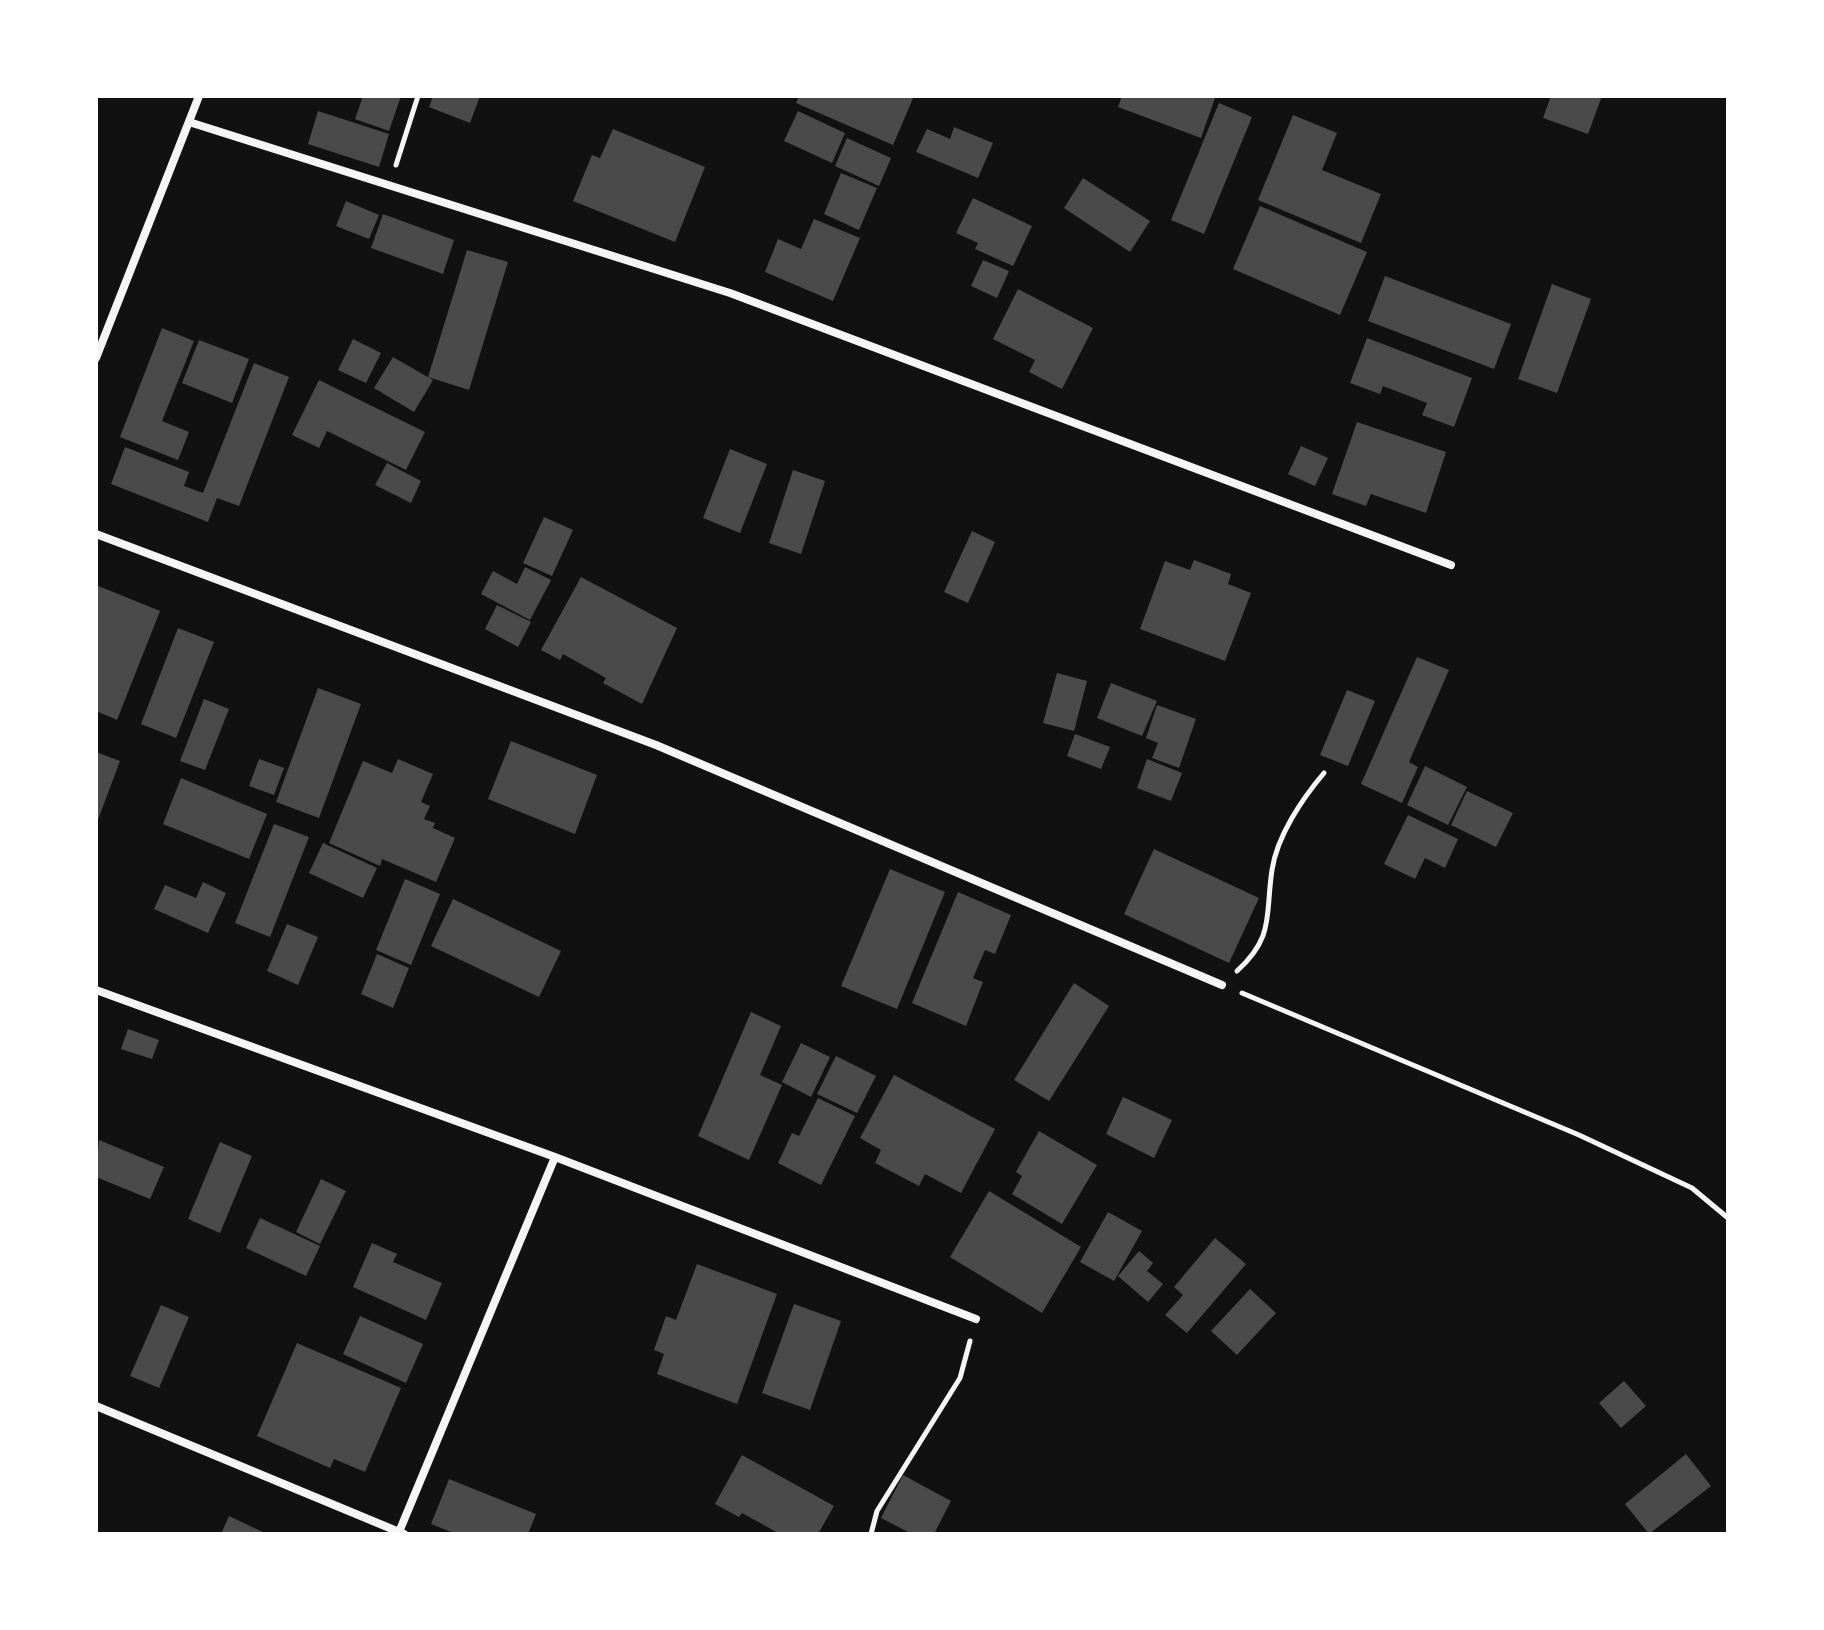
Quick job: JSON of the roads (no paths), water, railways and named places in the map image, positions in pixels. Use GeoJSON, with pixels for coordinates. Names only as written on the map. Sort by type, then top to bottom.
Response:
{"type":"FeatureCollection","features":[{"type":"Feature","properties":{"kind":"street"},"geometry":{"type":"LineString","coordinates":[[96,358],[199,96]]}},
{"type":"Feature","properties":{"kind":"street"},"geometry":{"type":"LineString","coordinates":[[189,122],[730,293],[1451,565]]}},
{"type":"Feature","properties":{"kind":"street"},"geometry":{"type":"LineString","coordinates":[[96,534],[656,745],[1222,985]]}},
{"type":"Feature","properties":{"kind":"street"},"geometry":{"type":"LineString","coordinates":[[96,990],[555,1157],[976,1319]]}},
{"type":"Feature","properties":{"kind":"street"},"geometry":{"type":"LineString","coordinates":[[96,1406],[402,1533],[555,1157]]}}]}
